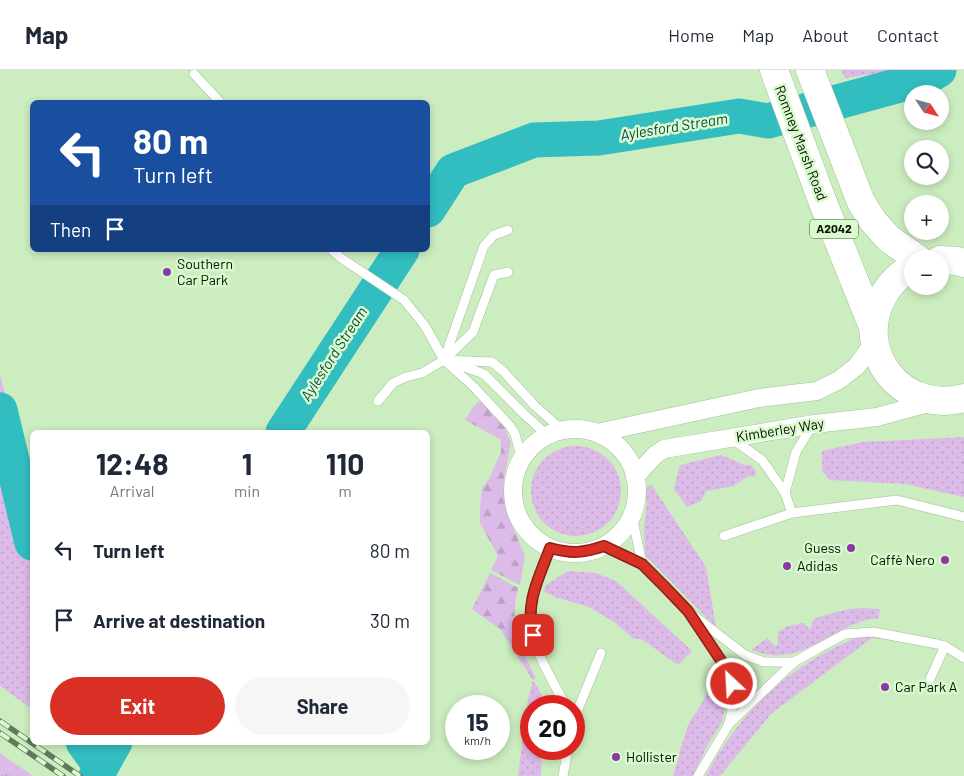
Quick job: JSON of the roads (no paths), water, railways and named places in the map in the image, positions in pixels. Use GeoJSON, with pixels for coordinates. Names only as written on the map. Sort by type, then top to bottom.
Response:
{"type":"FeatureCollection","features":[{"type":"Feature","properties":{"kind":"main road","name":"Romney Marsh Road"},"geometry":{"type":"LineString","coordinates":[[774,70],[873,335],[881,364],[895,382],[914,395],[935,401]]}},
{"type":"Feature","properties":{"kind":"main road","name":"A2042"},"geometry":{"type":"LineString","coordinates":[[814,80],[861,202],[873,221],[889,239],[905,250]]}},
{"type":"Feature","properties":{"kind":"main road"},"geometry":{"type":"LineString","coordinates":[[949,260],[957,260],[964,263]]}},
{"type":"Feature","properties":{"kind":"main road"},"geometry":{"type":"LineString","coordinates":[[873,335],[877,306],[888,287],[904,272]]}},
{"type":"Feature","properties":{"kind":"main road"},"geometry":{"type":"LineString","coordinates":[[935,401],[954,401],[964,398]]}},
{"type":"Feature","properties":{"kind":"street"},"geometry":{"type":"LineString","coordinates":[[597,433],[759,398],[817,391],[839,380],[856,366],[873,335]]}},
{"type":"Feature","properties":{"kind":"street","name":"Kimberley Way"},"geometry":{"type":"LineString","coordinates":[[635,477],[655,455],[664,449],[814,424],[877,417],[935,401]]}},
{"type":"Feature","properties":{"kind":"street"},"geometry":{"type":"LineString","coordinates":[[580,429],[597,433],[614,443],[628,458],[635,477],[637,496],[632,516],[620,533],[604,546],[586,552],[568,552],[550,548],[536,539],[524,527],[517,512],[513,496],[514,479],[520,463],[527,452],[555,433],[580,429]]}},
{"type":"Feature","properties":{"kind":"lane"},"geometry":{"type":"LineString","coordinates":[[194,74],[218,100]]}},
{"type":"Feature","properties":{"kind":"lane"},"geometry":{"type":"LineString","coordinates":[[444,360],[484,246],[494,234],[508,230]]}},
{"type":"Feature","properties":{"kind":"lane"},"geometry":{"type":"LineString","coordinates":[[334,252],[404,300],[425,326],[444,360],[473,386],[510,426],[515,434],[520,463]]}},
{"type":"Feature","properties":{"kind":"lane"},"geometry":{"type":"LineString","coordinates":[[378,401],[393,383],[422,373],[444,360],[473,332],[494,275],[508,272]]}},
{"type":"Feature","properties":{"kind":"lane"},"geometry":{"type":"LineString","coordinates":[[444,360],[484,374],[524,414],[555,433]]}},
{"type":"Feature","properties":{"kind":"lane"},"geometry":{"type":"LineString","coordinates":[[444,360],[492,362],[504,371],[535,406],[555,433]]}},
{"type":"Feature","properties":{"kind":"lane"},"geometry":{"type":"LineString","coordinates":[[786,493],[796,452],[814,424]]}},
{"type":"Feature","properties":{"kind":"lane"},"geometry":{"type":"LineString","coordinates":[[731,438],[762,460],[786,493],[792,513]]}},
{"type":"Feature","properties":{"kind":"lane"},"geometry":{"type":"LineString","coordinates":[[724,536],[792,513],[897,500],[964,517]]}},
{"type":"Feature","properties":{"kind":"lane"},"geometry":{"type":"LineString","coordinates":[[632,516],[642,564]]}},
{"type":"Feature","properties":{"kind":"lane"},"geometry":{"type":"LineString","coordinates":[[604,546],[642,564],[688,611],[745,655],[764,662],[794,662]]}},
{"type":"Feature","properties":{"kind":"lane"},"geometry":{"type":"LineString","coordinates":[[550,548],[530,604],[530,623],[536,647],[560,695]]}},
{"type":"Feature","properties":{"kind":"lane"},"geometry":{"type":"LineString","coordinates":[[688,611],[730,674],[734,695],[729,724]]}},
{"type":"Feature","properties":{"kind":"lane"},"geometry":{"type":"LineString","coordinates":[[698,776],[729,724],[794,662],[845,634],[874,632],[945,646],[964,658]]}},
{"type":"Feature","properties":{"kind":"lane"},"geometry":{"type":"LineString","coordinates":[[930,679],[945,646]]}},
{"type":"Feature","properties":{"kind":"lane"},"geometry":{"type":"LineString","coordinates":[[584,695],[601,653]]}},
{"type":"Feature","properties":{"kind":"lane"},"geometry":{"type":"LineString","coordinates":[[563,776],[566,760]]}},
{"type":"Feature","properties":{"kind":"waterway","name":"Aylesford Stream"},"geometry":{"type":"LineString","coordinates":[[430,207],[453,171],[534,140],[599,138],[739,116],[768,121],[925,78],[939,70]]}},
{"type":"Feature","properties":{"kind":"waterway","name":"Aylesford Stream"},"geometry":{"type":"LineString","coordinates":[[284,430],[401,252]]}},
{"type":"Feature","properties":{"kind":"waterway"},"geometry":{"type":"LineString","coordinates":[[0,410],[30,535]]}},
{"type":"Feature","properties":{"kind":"waterway"},"geometry":{"type":"LineString","coordinates":[[85,745],[101,767]]}},
{"type":"Feature","properties":{"kind":"waterway","name":"Aylesford Stream"},"geometry":{"type":"LineString","coordinates":[[96,776],[113,745]]}},
{"type":"Feature","properties":{"kind":"railway"},"geometry":{"type":"LineString","coordinates":[[0,721],[30,742]]}},
{"type":"Feature","properties":{"kind":"railway"},"geometry":{"type":"LineString","coordinates":[[0,733],[63,776]]}},
{"type":"Feature","properties":{"kind":"railway"},"geometry":{"type":"LineString","coordinates":[[35,745],[80,776]]}},
{"type":"Feature","properties":{"kind":"place","name":"Southern Car Park"},"geometry":{"type":"Point","coordinates":[167,272]}},
{"type":"Feature","properties":{"kind":"place","name":"Guess"},"geometry":{"type":"Point","coordinates":[851,548]}},
{"type":"Feature","properties":{"kind":"place","name":"Caffè Nero"},"geometry":{"type":"Point","coordinates":[945,560]}},
{"type":"Feature","properties":{"kind":"place","name":"Adidas"},"geometry":{"type":"Point","coordinates":[787,566]}},
{"type":"Feature","properties":{"kind":"place","name":"Car Park A"},"geometry":{"type":"Point","coordinates":[885,687]}},
{"type":"Feature","properties":{"kind":"place","name":"Hollister"},"geometry":{"type":"Point","coordinates":[616,757]}}]}
